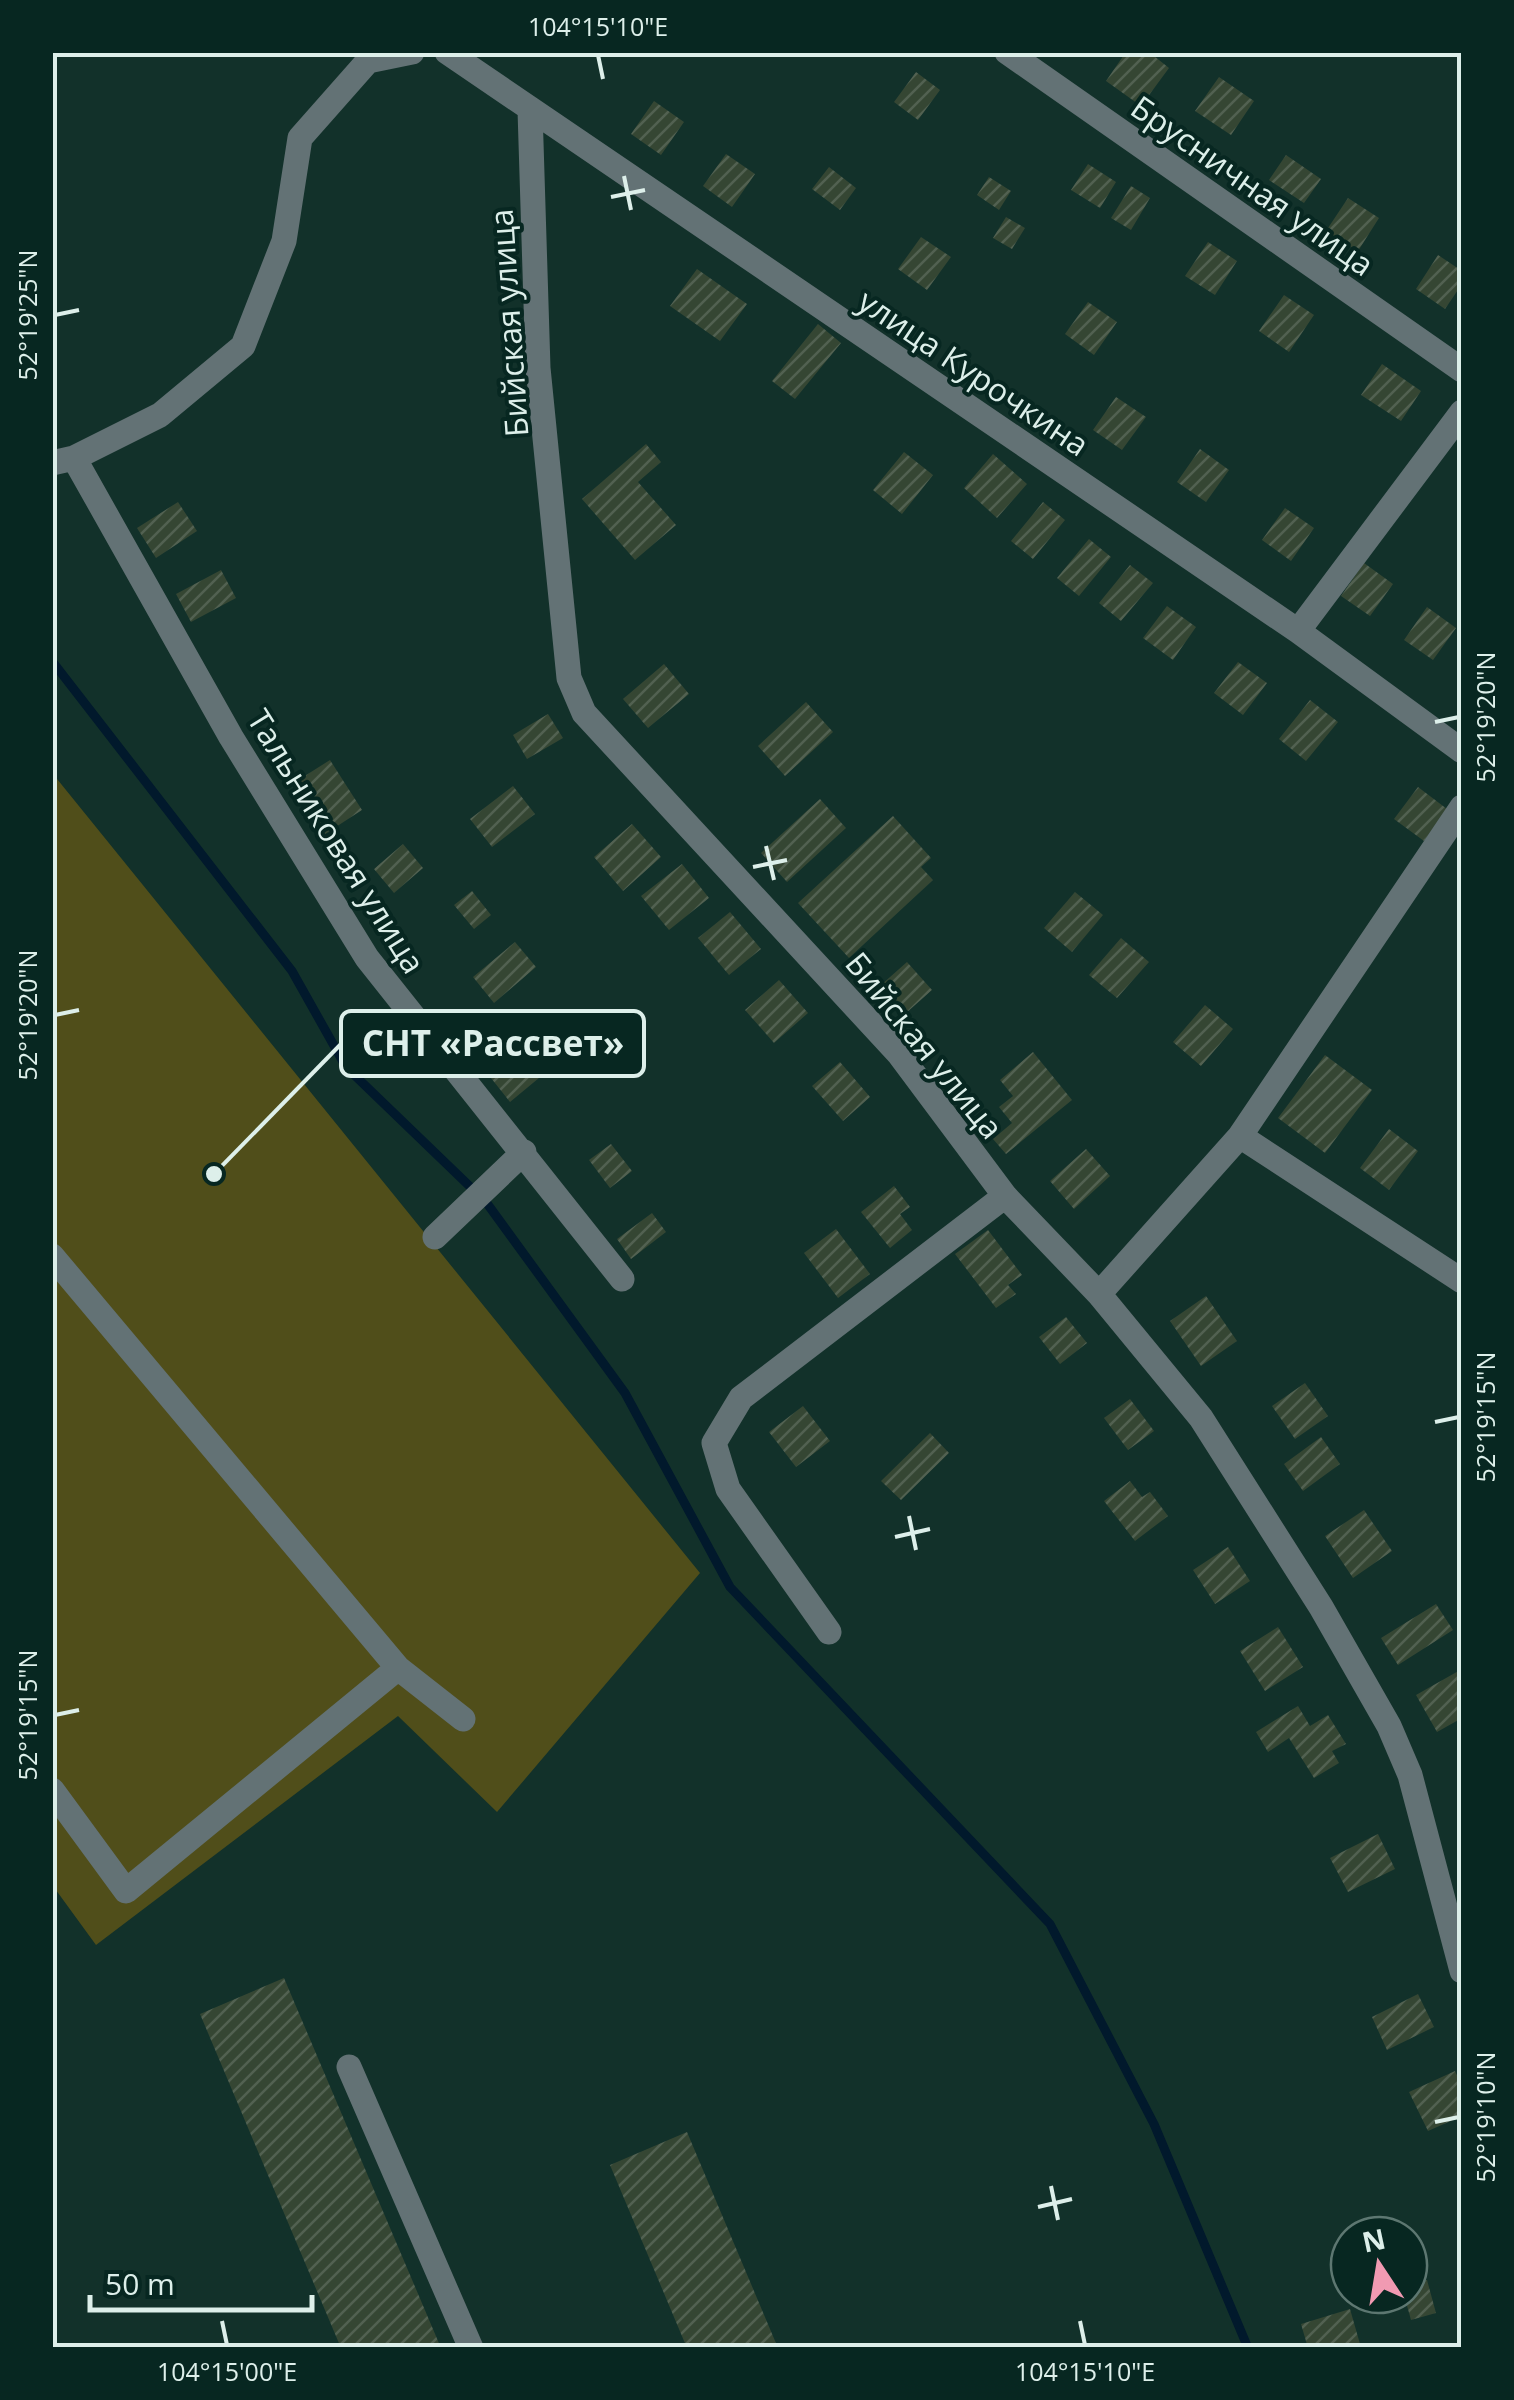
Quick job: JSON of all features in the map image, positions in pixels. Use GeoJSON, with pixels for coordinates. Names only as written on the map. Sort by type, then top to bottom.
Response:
{"type":"FeatureCollection","features":[{"type":"Feature","properties":{"kind":"street"},"geometry":{"type":"LineString","coordinates":[[63,461],[160,415],[243,346],[284,241],[300,138],[368,61],[412,52]]}},
{"type":"Feature","properties":{"kind":"street","name":"улица Курочкина"},"geometry":{"type":"LineString","coordinates":[[446,52],[1298,631],[1462,752]]}},
{"type":"Feature","properties":{"kind":"street","name":"Брусничная улица"},"geometry":{"type":"LineString","coordinates":[[1007,52],[1462,370]]}},
{"type":"Feature","properties":{"kind":"street","name":"Бийская улица"},"geometry":{"type":"LineString","coordinates":[[530,110],[538,368],[570,678],[584,713],[899,1054],[1004,1196],[1098,1294],[1201,1418],[1321,1607],[1381,1712],[1410,1775],[1462,1972]]}},
{"type":"Feature","properties":{"kind":"street"},"geometry":{"type":"LineString","coordinates":[[1298,631],[1462,412]]}},
{"type":"Feature","properties":{"kind":"street","name":"Тальниковая улица"},"geometry":{"type":"LineString","coordinates":[[63,461],[367,958],[622,1279]]}},
{"type":"Feature","properties":{"kind":"street"},"geometry":{"type":"LineString","coordinates":[[1098,1294],[1240,1136],[1462,807]]}},
{"type":"Feature","properties":{"kind":"street"},"geometry":{"type":"LineString","coordinates":[[1240,1136],[1462,1281]]}},
{"type":"Feature","properties":{"kind":"street"},"geometry":{"type":"LineString","coordinates":[[435,1238],[524,1152]]}},
{"type":"Feature","properties":{"kind":"street"},"geometry":{"type":"LineString","coordinates":[[829,1632],[728,1489],[714,1443],[741,1398],[1004,1196]]}},
{"type":"Feature","properties":{"kind":"street"},"geometry":{"type":"LineString","coordinates":[[52,1256],[398,1668],[463,1719]]}},
{"type":"Feature","properties":{"kind":"street"},"geometry":{"type":"LineString","coordinates":[[52,1790],[126,1891],[398,1668]]}},
{"type":"Feature","properties":{"kind":"street"},"geometry":{"type":"LineString","coordinates":[[348,2067],[471,2348]]}},
{"type":"Feature","properties":{"kind":"shaded area"},"geometry":{"type":"Polygon","coordinates":[[[53,774],[700,1573],[497,1812],[398,1716],[96,1945],[53,1886],[53,774]]]}},
{"type":"Feature","properties":{"kind":"building"},"geometry":{"type":"Polygon","coordinates":[[[1126,52],[1149,52],[1169,68],[1141,106],[1106,81],[1126,52]]]}},
{"type":"Feature","properties":{"kind":"building"},"geometry":{"type":"Polygon","coordinates":[[[916,72],[940,90],[918,120],[894,102],[916,72]]]}},
{"type":"Feature","properties":{"kind":"building"},"geometry":{"type":"Polygon","coordinates":[[[1219,77],[1254,101],[1231,135],[1195,111],[1219,77]]]}},
{"type":"Feature","properties":{"kind":"building"},"geometry":{"type":"Polygon","coordinates":[[[654,101],[684,122],[661,155],[631,134],[654,101]]]}},
{"type":"Feature","properties":{"kind":"building"},"geometry":{"type":"Polygon","coordinates":[[[726,154],[755,174],[732,207],[703,186],[726,154]]]}},
{"type":"Feature","properties":{"kind":"building"},"geometry":{"type":"Polygon","coordinates":[[[1286,155],[1321,179],[1304,203],[1269,180],[1286,155]]]}},
{"type":"Feature","properties":{"kind":"building"},"geometry":{"type":"Polygon","coordinates":[[[1088,164],[1116,182],[1100,208],[1071,190],[1088,164]]]}},
{"type":"Feature","properties":{"kind":"building"},"geometry":{"type":"Polygon","coordinates":[[[829,167],[856,188],[840,210],[812,189],[829,167]]]}},
{"type":"Feature","properties":{"kind":"building"},"geometry":{"type":"Polygon","coordinates":[[[989,177],[1011,191],[999,210],[977,195],[989,177]]]}},
{"type":"Feature","properties":{"kind":"building"},"geometry":{"type":"Polygon","coordinates":[[[1131,186],[1150,198],[1131,230],[1111,218],[1131,186]]]}},
{"type":"Feature","properties":{"kind":"building"},"geometry":{"type":"Polygon","coordinates":[[[1348,198],[1379,218],[1358,251],[1326,231],[1348,198]]]}},
{"type":"Feature","properties":{"kind":"building"},"geometry":{"type":"Polygon","coordinates":[[[1006,217],[1025,228],[1012,249],[993,238],[1006,217]]]}},
{"type":"Feature","properties":{"kind":"building"},"geometry":{"type":"Polygon","coordinates":[[[921,237],[951,257],[927,290],[898,269],[921,237]]]}},
{"type":"Feature","properties":{"kind":"building"},"geometry":{"type":"Polygon","coordinates":[[[1208,242],[1237,261],[1215,295],[1185,276],[1208,242]]]}},
{"type":"Feature","properties":{"kind":"building"},"geometry":{"type":"Polygon","coordinates":[[[1438,255],[1462,271],[1462,284],[1445,309],[1416,289],[1438,255]]]}},
{"type":"Feature","properties":{"kind":"building"},"geometry":{"type":"Polygon","coordinates":[[[697,269],[747,304],[720,341],[670,306],[697,269]]]}},
{"type":"Feature","properties":{"kind":"building"},"geometry":{"type":"Polygon","coordinates":[[[1284,295],[1314,315],[1289,352],[1259,331],[1284,295]]]}},
{"type":"Feature","properties":{"kind":"building"},"geometry":{"type":"Polygon","coordinates":[[[1088,302],[1117,322],[1094,355],[1065,334],[1088,302]]]}},
{"type":"Feature","properties":{"kind":"building"},"geometry":{"type":"Polygon","coordinates":[[[818,324],[841,343],[795,399],[772,381],[818,324]]]}},
{"type":"Feature","properties":{"kind":"building"},"geometry":{"type":"Polygon","coordinates":[[[1382,364],[1421,391],[1401,421],[1361,395],[1382,364]]]}},
{"type":"Feature","properties":{"kind":"building"},"geometry":{"type":"Polygon","coordinates":[[[1116,397],[1146,417],[1122,450],[1093,430],[1116,397]]]}},
{"type":"Feature","properties":{"kind":"building"},"geometry":{"type":"Polygon","coordinates":[[[646,444],[661,462],[638,482],[676,525],[635,560],[582,499],[646,444]]]}},
{"type":"Feature","properties":{"kind":"building"},"geometry":{"type":"Polygon","coordinates":[[[1200,449],[1229,470],[1206,502],[1177,482],[1200,449]]]}},
{"type":"Feature","properties":{"kind":"building"},"geometry":{"type":"Polygon","coordinates":[[[904,452],[933,475],[902,514],[873,490],[904,452]]]}},
{"type":"Feature","properties":{"kind":"building"},"geometry":{"type":"Polygon","coordinates":[[[993,454],[1027,484],[997,518],[964,488],[993,454]]]}},
{"type":"Feature","properties":{"kind":"building"},"geometry":{"type":"Polygon","coordinates":[[[178,502],[197,531],[156,558],[137,528],[178,502]]]}},
{"type":"Feature","properties":{"kind":"building"},"geometry":{"type":"Polygon","coordinates":[[[1043,502],[1065,520],[1033,559],[1011,541],[1043,502]]]}},
{"type":"Feature","properties":{"kind":"building"},"geometry":{"type":"Polygon","coordinates":[[[1285,508],[1314,528],[1291,561],[1262,540],[1285,508]]]}},
{"type":"Feature","properties":{"kind":"building"},"geometry":{"type":"Polygon","coordinates":[[[1089,539],[1111,557],[1079,596],[1057,578],[1089,539]]]}},
{"type":"Feature","properties":{"kind":"building"},"geometry":{"type":"Polygon","coordinates":[[[1364,563],[1393,584],[1370,616],[1341,596],[1364,563]]]}},
{"type":"Feature","properties":{"kind":"building"},"geometry":{"type":"Polygon","coordinates":[[[1130,565],[1153,583],[1121,621],[1099,603],[1130,565]]]}},
{"type":"Feature","properties":{"kind":"building"},"geometry":{"type":"Polygon","coordinates":[[[221,570],[236,598],[191,622],[176,594],[221,570]]]}},
{"type":"Feature","properties":{"kind":"building"},"geometry":{"type":"Polygon","coordinates":[[[1167,606],[1196,627],[1173,660],[1143,638],[1167,606]]]}},
{"type":"Feature","properties":{"kind":"building"},"geometry":{"type":"Polygon","coordinates":[[[1427,607],[1456,628],[1433,660],[1404,640],[1427,607]]]}},
{"type":"Feature","properties":{"kind":"building"},"geometry":{"type":"Polygon","coordinates":[[[1238,662],[1267,683],[1243,715],[1214,693],[1238,662]]]}},
{"type":"Feature","properties":{"kind":"building"},"geometry":{"type":"Polygon","coordinates":[[[664,664],[689,694],[648,728],[623,699],[664,664]]]}},
{"type":"Feature","properties":{"kind":"building"},"geometry":{"type":"Polygon","coordinates":[[[1310,700],[1338,722],[1306,761],[1279,739],[1310,700]]]}},
{"type":"Feature","properties":{"kind":"building"},"geometry":{"type":"Polygon","coordinates":[[[806,702],[833,732],[785,776],[758,746],[806,702]]]}},
{"type":"Feature","properties":{"kind":"building"},"geometry":{"type":"Polygon","coordinates":[[[548,714],[563,738],[527,759],[513,735],[548,714]]]}},
{"type":"Feature","properties":{"kind":"building"},"geometry":{"type":"Polygon","coordinates":[[[330,760],[362,810],[325,834],[292,784],[330,760]]]}},
{"type":"Feature","properties":{"kind":"building"},"geometry":{"type":"Polygon","coordinates":[[[513,786],[535,814],[492,847],[470,819],[513,786]]]}},
{"type":"Feature","properties":{"kind":"building"},"geometry":{"type":"Polygon","coordinates":[[[1418,787],[1447,809],[1424,841],[1394,819],[1418,787]]]}},
{"type":"Feature","properties":{"kind":"building"},"geometry":{"type":"Polygon","coordinates":[[[820,799],[846,828],[787,882],[761,853],[820,799]]]}},
{"type":"Feature","properties":{"kind":"building"},"geometry":{"type":"Polygon","coordinates":[[[893,816],[931,858],[921,867],[933,880],[849,958],[798,903],[893,816]]]}},
{"type":"Feature","properties":{"kind":"building"},"geometry":{"type":"Polygon","coordinates":[[[632,824],[661,857],[623,891],[594,857],[632,824]]]}},
{"type":"Feature","properties":{"kind":"building"},"geometry":{"type":"Polygon","coordinates":[[[403,844],[423,868],[394,893],[374,869],[403,844]]]}},
{"type":"Feature","properties":{"kind":"building"},"geometry":{"type":"Polygon","coordinates":[[[682,864],[709,898],[669,930],[641,896],[682,864]]]}},
{"type":"Feature","properties":{"kind":"building"},"geometry":{"type":"Polygon","coordinates":[[[472,891],[491,915],[474,929],[454,905],[472,891]]]}},
{"type":"Feature","properties":{"kind":"building"},"geometry":{"type":"Polygon","coordinates":[[[1075,892],[1103,915],[1072,952],[1044,928],[1075,892]]]}},
{"type":"Feature","properties":{"kind":"building"},"geometry":{"type":"Polygon","coordinates":[[[730,912],[761,949],[729,975],[698,938],[730,912]]]}},
{"type":"Feature","properties":{"kind":"building"},"geometry":{"type":"Polygon","coordinates":[[[1121,938],[1149,962],[1117,998],[1089,975],[1121,938]]]}},
{"type":"Feature","properties":{"kind":"building"},"geometry":{"type":"Polygon","coordinates":[[[515,942],[536,967],[494,1003],[473,977],[515,942]]]}},
{"type":"Feature","properties":{"kind":"building"},"geometry":{"type":"Polygon","coordinates":[[[907,962],[932,990],[906,1013],[881,985],[907,962]]]}},
{"type":"Feature","properties":{"kind":"building"},"geometry":{"type":"Polygon","coordinates":[[[779,980],[808,1013],[774,1043],[745,1010],[779,980]]]}},
{"type":"Feature","properties":{"kind":"building"},"geometry":{"type":"Polygon","coordinates":[[[1205,1005],[1233,1029],[1201,1066],[1173,1042],[1205,1005]]]}},
{"type":"Feature","properties":{"kind":"building"},"geometry":{"type":"Polygon","coordinates":[[[526,1049],[545,1073],[510,1102],[491,1078],[526,1049]]]}},
{"type":"Feature","properties":{"kind":"building"},"geometry":{"type":"Polygon","coordinates":[[[1033,1052],[1072,1100],[1006,1154],[993,1139],[1012,1123],[999,1107],[1013,1096],[1000,1080],[1033,1052]]]}},
{"type":"Feature","properties":{"kind":"building"},"geometry":{"type":"Polygon","coordinates":[[[1325,1055],[1372,1090],[1325,1153],[1278,1118],[1325,1055]]]}},
{"type":"Feature","properties":{"kind":"building"},"geometry":{"type":"Polygon","coordinates":[[[840,1062],[870,1097],[843,1121],[812,1086],[840,1062]]]}},
{"type":"Feature","properties":{"kind":"building"},"geometry":{"type":"Polygon","coordinates":[[[1389,1129],[1418,1151],[1389,1190],[1360,1168],[1389,1129]]]}},
{"type":"Feature","properties":{"kind":"building"},"geometry":{"type":"Polygon","coordinates":[[[611,1144],[632,1171],[610,1188],[589,1160],[611,1144]]]}},
{"type":"Feature","properties":{"kind":"building"},"geometry":{"type":"Polygon","coordinates":[[[1086,1149],[1110,1176],[1074,1209],[1050,1181],[1086,1149]]]}},
{"type":"Feature","properties":{"kind":"building"},"geometry":{"type":"Polygon","coordinates":[[[894,1186],[910,1207],[900,1214],[912,1230],[890,1248],[861,1212],[894,1186]]]}},
{"type":"Feature","properties":{"kind":"building"},"geometry":{"type":"Polygon","coordinates":[[[652,1213],[666,1232],[631,1259],[617,1239],[652,1213]]]}},
{"type":"Feature","properties":{"kind":"building"},"geometry":{"type":"Polygon","coordinates":[[[836,1229],[870,1274],[838,1298],[804,1253],[836,1229]]]}},
{"type":"Feature","properties":{"kind":"building"},"geometry":{"type":"Polygon","coordinates":[[[988,1230],[1022,1275],[1008,1285],[1016,1294],[996,1308],[955,1254],[988,1230]]]}},
{"type":"Feature","properties":{"kind":"building"},"geometry":{"type":"Polygon","coordinates":[[[1206,1296],[1237,1341],[1201,1366],[1170,1321],[1206,1296]]]}},
{"type":"Feature","properties":{"kind":"building"},"geometry":{"type":"Polygon","coordinates":[[[1066,1317],[1087,1343],[1060,1364],[1039,1337],[1066,1317]]]}},
{"type":"Feature","properties":{"kind":"building"},"geometry":{"type":"Polygon","coordinates":[[[1305,1383],[1328,1416],[1295,1439],[1272,1406],[1305,1383]]]}},
{"type":"Feature","properties":{"kind":"building"},"geometry":{"type":"Polygon","coordinates":[[[1130,1399],[1154,1431],[1128,1450],[1104,1418],[1130,1399]]]}},
{"type":"Feature","properties":{"kind":"building"},"geometry":{"type":"Polygon","coordinates":[[[803,1406],[830,1441],[796,1467],[769,1432],[803,1406]]]}},
{"type":"Feature","properties":{"kind":"building"},"geometry":{"type":"Polygon","coordinates":[[[930,1433],[949,1453],[901,1500],[881,1481],[930,1433]]]}},
{"type":"Feature","properties":{"kind":"building"},"geometry":{"type":"Polygon","coordinates":[[[1321,1437],[1340,1464],[1303,1491],[1284,1464],[1321,1437]]]}},
{"type":"Feature","properties":{"kind":"building"},"geometry":{"type":"Polygon","coordinates":[[[1130,1481],[1142,1497],[1150,1492],[1168,1516],[1135,1541],[1104,1501],[1130,1481]]]}},
{"type":"Feature","properties":{"kind":"building"},"geometry":{"type":"Polygon","coordinates":[[[1364,1510],[1392,1551],[1353,1578],[1325,1536],[1364,1510]]]}},
{"type":"Feature","properties":{"kind":"building"},"geometry":{"type":"Polygon","coordinates":[[[1228,1547],[1250,1581],[1215,1604],[1193,1570],[1228,1547]]]}},
{"type":"Feature","properties":{"kind":"building"},"geometry":{"type":"Polygon","coordinates":[[[1436,1604],[1453,1630],[1398,1665],[1381,1638],[1436,1604]]]}},
{"type":"Feature","properties":{"kind":"building"},"geometry":{"type":"Polygon","coordinates":[[[1278,1627],[1303,1667],[1265,1691],[1240,1651],[1278,1627]]]}},
{"type":"Feature","properties":{"kind":"building"},"geometry":{"type":"Polygon","coordinates":[[[1462,1669],[1462,1718],[1437,1732],[1416,1695],[1462,1669]]]}},
{"type":"Feature","properties":{"kind":"building"},"geometry":{"type":"Polygon","coordinates":[[[1298,1706],[1310,1726],[1328,1715],[1346,1744],[1332,1751],[1339,1763],[1314,1778],[1289,1738],[1268,1752],[1256,1732],[1298,1706]]]}},
{"type":"Feature","properties":{"kind":"building"},"geometry":{"type":"Polygon","coordinates":[[[1378,1834],[1395,1869],[1348,1892],[1330,1858],[1378,1834]]]}},
{"type":"Feature","properties":{"kind":"building"},"geometry":{"type":"Polygon","coordinates":[[[284,1978],[441,2348],[341,2348],[200,2014],[284,1978]]]}},
{"type":"Feature","properties":{"kind":"building"},"geometry":{"type":"Polygon","coordinates":[[[1418,1994],[1434,2027],[1387,2050],[1372,2017],[1418,1994]]]}},
{"type":"Feature","properties":{"kind":"building"},"geometry":{"type":"Polygon","coordinates":[[[1455,2071],[1462,2086],[1462,2116],[1428,2131],[1409,2092],[1455,2071]]]}},
{"type":"Feature","properties":{"kind":"building"},"geometry":{"type":"Polygon","coordinates":[[[687,2132],[778,2348],[687,2348],[610,2165],[687,2132]]]}},
{"type":"Feature","properties":{"kind":"building"},"geometry":{"type":"Polygon","coordinates":[[[1429,2287],[1436,2313],[1429,2315],[1429,2287]]]}},
{"type":"Feature","properties":{"kind":"building"},"geometry":{"type":"Polygon","coordinates":[[[1330,2315],[1352,2315],[1360,2344],[1308,2348],[1301,2324],[1330,2315]]]}},
{"type":"Feature","properties":{"kind":"waterway"},"geometry":{"type":"LineString","coordinates":[[52,661],[292,971],[346,1067],[486,1202],[625,1393],[730,1587],[1050,1924],[1154,2124],[1248,2348]]}},
{"type":"Feature","properties":{"kind":"place","name":"СНТ «Рассвет»"},"geometry":{"type":"Point","coordinates":[214,1174]}}]}
